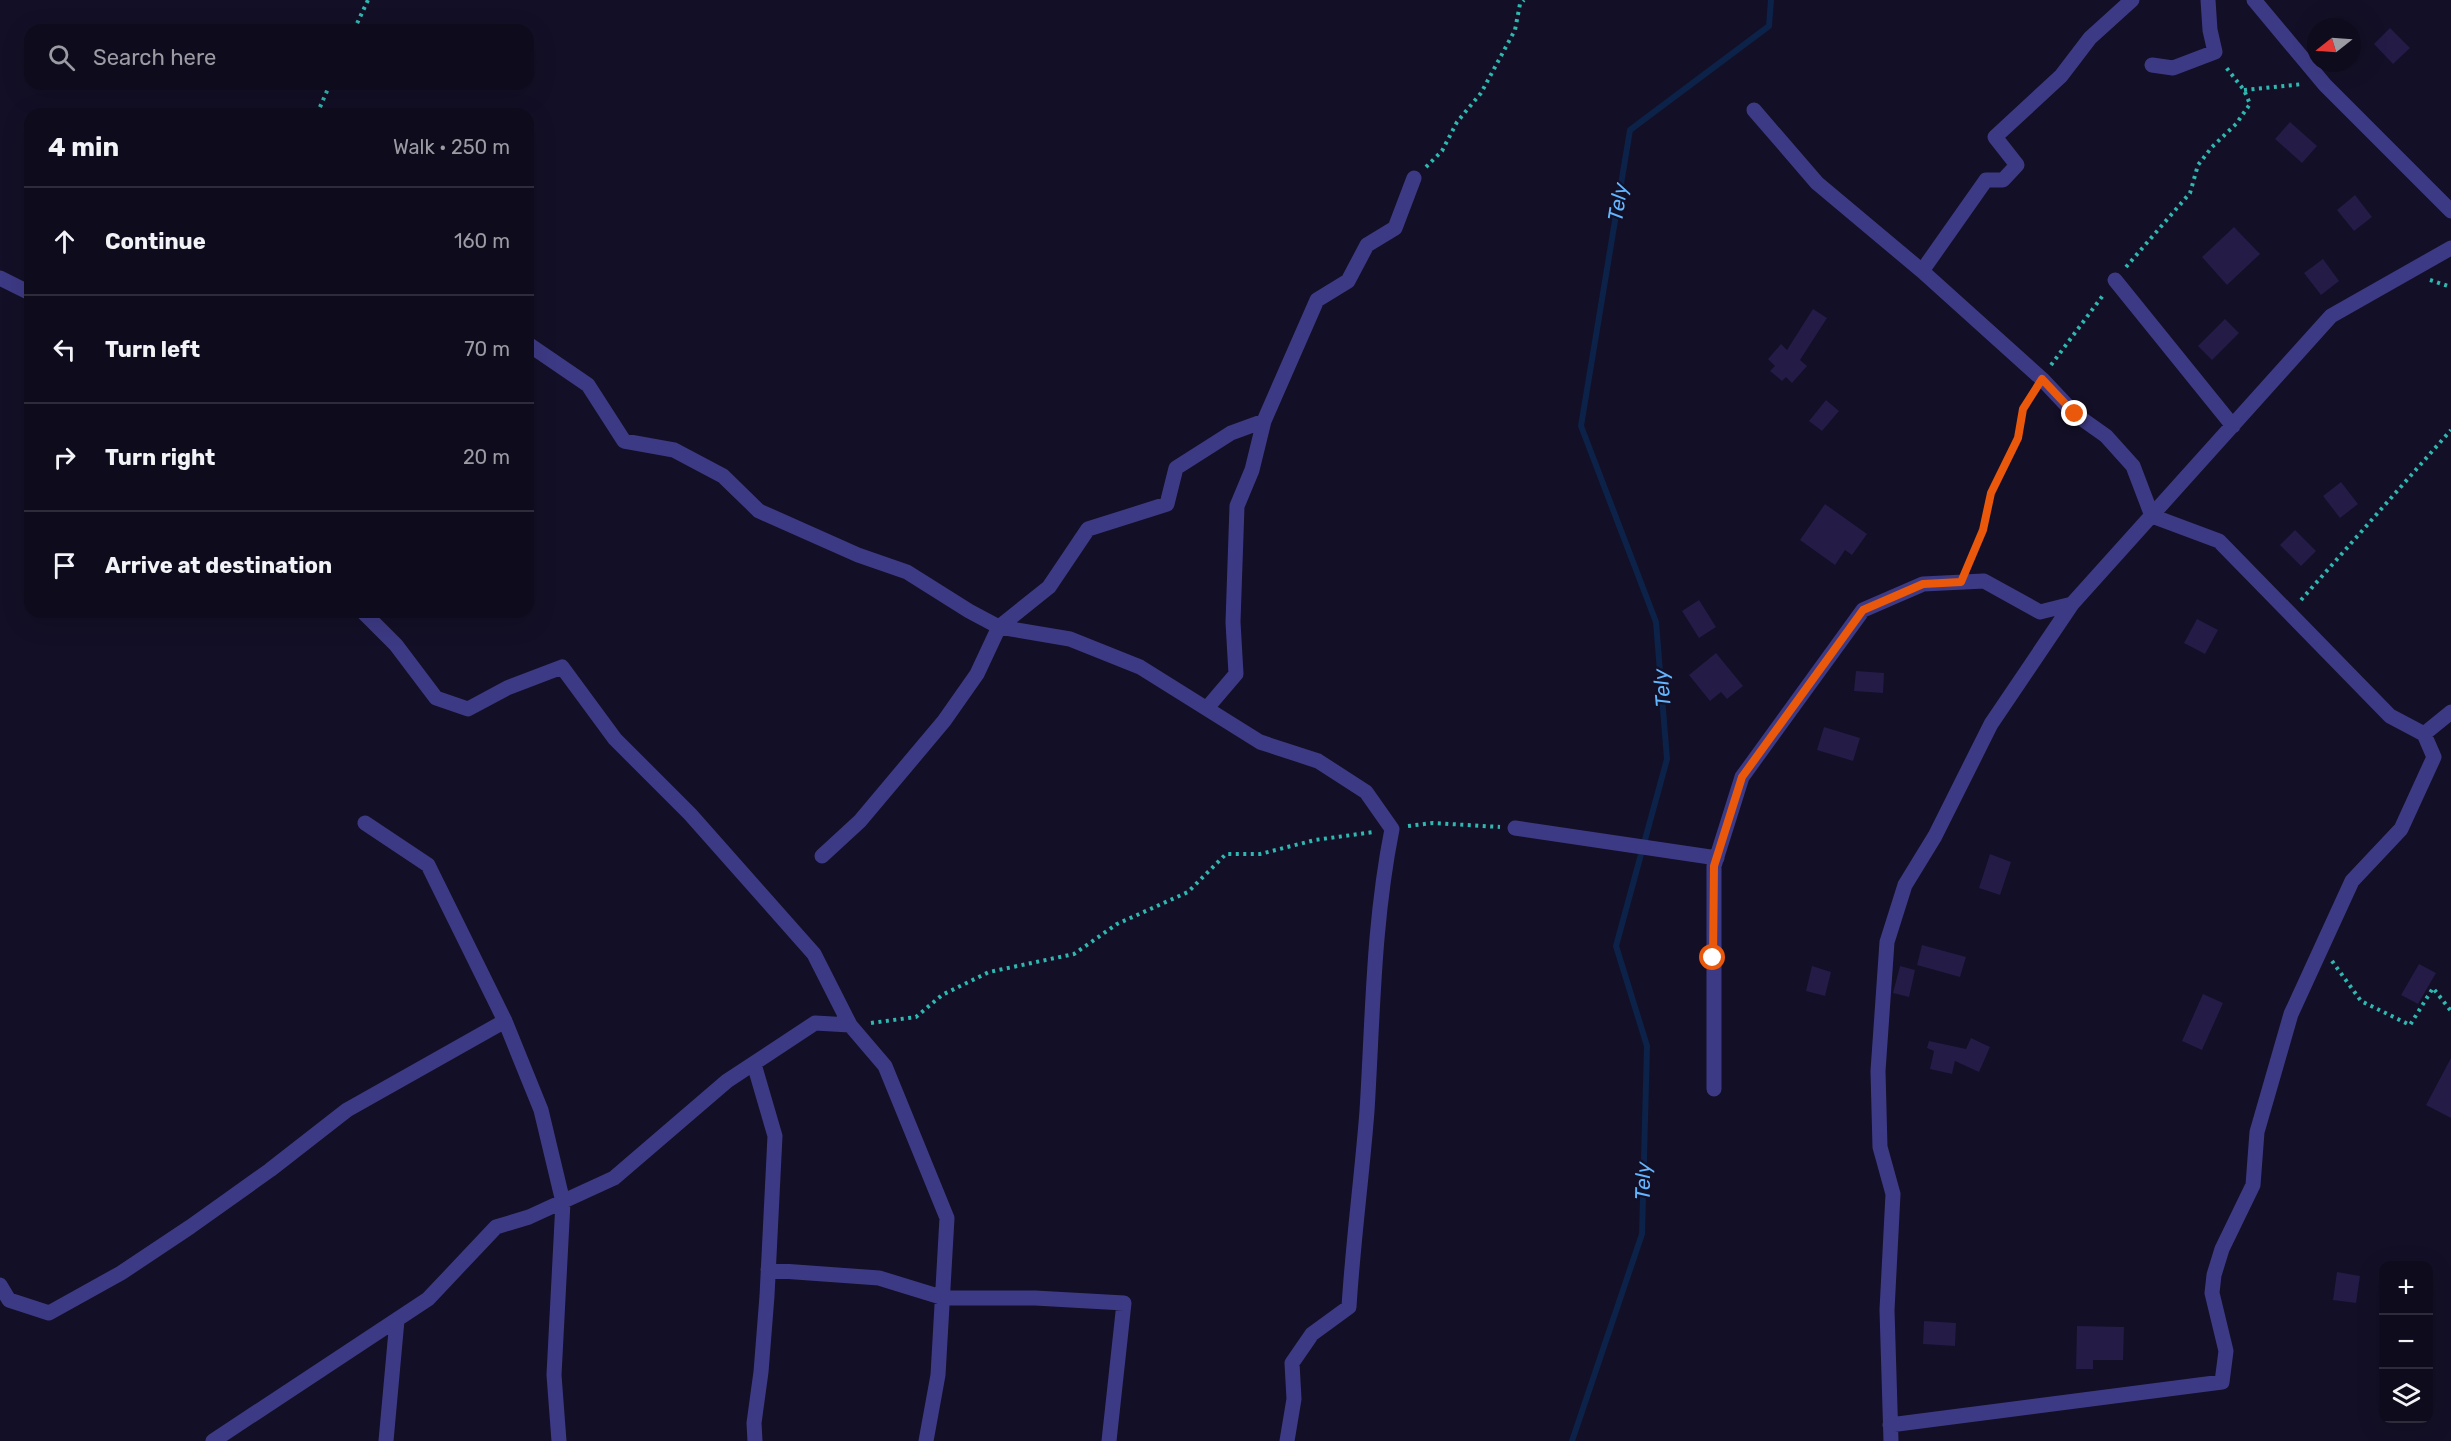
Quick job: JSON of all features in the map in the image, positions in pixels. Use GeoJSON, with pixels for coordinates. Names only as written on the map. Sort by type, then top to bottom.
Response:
{"type":"FeatureCollection","features":[{"type":"Feature","properties":{"kind":"street"},"geometry":{"type":"LineString","coordinates":[[1922,271],[1986,180],[2003,180],[2017,165],[1995,137],[2061,76],[2090,38],[2132,0]]}},
{"type":"Feature","properties":{"kind":"street"},"geometry":{"type":"LineString","coordinates":[[2152,65],[2173,68],[2215,52],[2210,30],[2208,0]]}},
{"type":"Feature","properties":{"kind":"street"},"geometry":{"type":"LineString","coordinates":[[2254,0],[2325,85],[2451,211]]}},
{"type":"Feature","properties":{"kind":"street"},"geometry":{"type":"LineString","coordinates":[[1754,110],[1817,183],[1922,271],[2042,379],[2075,414],[2106,436],[2133,466],[2152,516],[2219,541],[2390,716],[2424,734],[2434,757],[2401,829],[2352,881],[2291,1014],[2257,1131],[2253,1185],[2222,1249],[2214,1275],[2212,1293],[2226,1351],[2222,1383],[1890,1425]]}},
{"type":"Feature","properties":{"kind":"street"},"geometry":{"type":"LineString","coordinates":[[1207,708],[1236,674],[1233,622],[1237,506],[1252,470],[1264,421],[1317,300],[1348,281],[1367,245],[1395,228],[1414,178]]}},
{"type":"Feature","properties":{"kind":"street"},"geometry":{"type":"LineString","coordinates":[[1891,1441],[1887,1310],[1893,1194],[1880,1147],[1878,1071],[1887,942],[1905,885],[1935,836],[1991,724],[2072,604],[2331,316],[2451,248]]}},
{"type":"Feature","properties":{"kind":"street"},"geometry":{"type":"LineString","coordinates":[[0,278],[24,290]]}},
{"type":"Feature","properties":{"kind":"street"},"geometry":{"type":"LineString","coordinates":[[2115,280],[2233,426]]}},
{"type":"Feature","properties":{"kind":"street"},"geometry":{"type":"LineString","coordinates":[[534,348],[588,385],[624,441],[674,450],[723,476],[759,511],[858,555],[907,572],[969,612],[999,627],[1070,639],[1140,667],[1260,742],[1318,761],[1347,779],[1366,792],[1392,829],[1380,890],[1367,1113],[1354,1232],[1349,1306],[1312,1334],[1292,1363],[1294,1399],[1287,1441]]}},
{"type":"Feature","properties":{"kind":"street"},"geometry":{"type":"LineString","coordinates":[[822,856],[860,822],[944,721],[977,674],[999,627],[1049,587],[1088,529],[1167,504],[1176,468],[1231,433],[1264,421]]}},
{"type":"Feature","properties":{"kind":"street"},"geometry":{"type":"LineString","coordinates":[[1714,1089],[1712,969],[1714,866],[1742,777],[1863,610],[1923,584],[1984,581],[2040,612],[2072,604]]}},
{"type":"Feature","properties":{"kind":"street"},"geometry":{"type":"LineString","coordinates":[[369,618],[396,645],[436,699],[468,709],[507,688],[562,667],[615,739],[690,814],[814,954],[850,1025],[885,1066],[947,1218],[938,1376],[926,1441]]}},
{"type":"Feature","properties":{"kind":"street"},"geometry":{"type":"LineString","coordinates":[[2424,734],[2451,712]]}},
{"type":"Feature","properties":{"kind":"street"},"geometry":{"type":"LineString","coordinates":[[365,823],[428,865],[505,1021],[541,1110],[563,1202],[554,1375],[559,1441]]}},
{"type":"Feature","properties":{"kind":"street"},"geometry":{"type":"LineString","coordinates":[[1515,828],[1717,858]]}},
{"type":"Feature","properties":{"kind":"street"},"geometry":{"type":"LineString","coordinates":[[0,1285],[9,1300],[49,1313],[121,1273],[190,1227],[270,1170],[347,1110],[505,1021]]}},
{"type":"Feature","properties":{"kind":"street"},"geometry":{"type":"LineString","coordinates":[[213,1441],[428,1299],[496,1227],[529,1217],[614,1178],[727,1081],[815,1023],[850,1025]]}},
{"type":"Feature","properties":{"kind":"street"},"geometry":{"type":"LineString","coordinates":[[754,1064],[775,1136],[761,1372],[754,1423],[755,1441]]}},
{"type":"Feature","properties":{"kind":"street"},"geometry":{"type":"LineString","coordinates":[[768,1270],[879,1278],[944,1298],[1035,1298],[1124,1303],[1109,1441]]}},
{"type":"Feature","properties":{"kind":"street"},"geometry":{"type":"LineString","coordinates":[[386,1441],[397,1320]]}},
{"type":"Feature","properties":{"kind":"path"},"geometry":{"type":"LineString","coordinates":[[357,24],[368,0]]}},
{"type":"Feature","properties":{"kind":"path"},"geometry":{"type":"LineString","coordinates":[[1414,178],[1442,151],[1457,122],[1481,93],[1515,30],[1520,4],[1524,0]]}},
{"type":"Feature","properties":{"kind":"path"},"geometry":{"type":"LineString","coordinates":[[1961,582],[1983,530],[1991,493],[2018,438],[2023,409],[2042,379],[2115,280],[2190,193],[2198,165],[2212,147],[2236,124],[2250,104],[2244,90],[2215,52]]}},
{"type":"Feature","properties":{"kind":"path"},"geometry":{"type":"LineString","coordinates":[[2244,90],[2303,84],[2325,85]]}},
{"type":"Feature","properties":{"kind":"path"},"geometry":{"type":"LineString","coordinates":[[320,108],[327,90]]}},
{"type":"Feature","properties":{"kind":"path"},"geometry":{"type":"LineString","coordinates":[[2289,614],[2451,430]]}},
{"type":"Feature","properties":{"kind":"path"},"geometry":{"type":"LineString","coordinates":[[850,1025],[915,1017],[942,995],[989,972],[1074,954],[1117,924],[1188,892],[1227,854],[1260,854],[1315,840],[1433,823],[1515,828]]}},
{"type":"Feature","properties":{"kind":"path"},"geometry":{"type":"LineString","coordinates":[[2319,953],[2336,964],[2361,1001],[2410,1025],[2433,988],[2451,1011]]}},
{"type":"Feature","properties":{"kind":"building"},"geometry":{"type":"Polygon","coordinates":[[[2390,28],[2410,48],[2393,64],[2374,44],[2390,28]]]}},
{"type":"Feature","properties":{"kind":"building"},"geometry":{"type":"Polygon","coordinates":[[[2290,122],[2317,146],[2302,163],[2275,139],[2290,122]]]}},
{"type":"Feature","properties":{"kind":"building"},"geometry":{"type":"Polygon","coordinates":[[[2355,195],[2372,217],[2354,231],[2337,210],[2355,195]]]}},
{"type":"Feature","properties":{"kind":"building"},"geometry":{"type":"Polygon","coordinates":[[[2234,227],[2260,254],[2227,285],[2202,257],[2234,227]]]}},
{"type":"Feature","properties":{"kind":"building"},"geometry":{"type":"Polygon","coordinates":[[[2323,259],[2339,281],[2321,295],[2304,273],[2323,259]]]}},
{"type":"Feature","properties":{"kind":"building"},"geometry":{"type":"Polygon","coordinates":[[[1813,309],[1827,318],[1800,360],[1807,366],[1792,383],[1786,377],[1782,381],[1770,371],[1775,366],[1768,359],[1781,344],[1787,350],[1813,309]]]}},
{"type":"Feature","properties":{"kind":"building"},"geometry":{"type":"Polygon","coordinates":[[[2225,319],[2239,333],[2212,360],[2198,346],[2225,319]]]}},
{"type":"Feature","properties":{"kind":"building"},"geometry":{"type":"Polygon","coordinates":[[[1826,400],[1839,411],[1822,431],[1809,421],[1826,400]]]}},
{"type":"Feature","properties":{"kind":"building"},"geometry":{"type":"Polygon","coordinates":[[[2341,482],[2358,504],[2340,518],[2323,496],[2341,482]]]}},
{"type":"Feature","properties":{"kind":"building"},"geometry":{"type":"Polygon","coordinates":[[[1825,504],[1867,534],[1852,555],[1845,550],[1835,565],[1800,540],[1825,504]]]}},
{"type":"Feature","properties":{"kind":"building"},"geometry":{"type":"Polygon","coordinates":[[[2295,530],[2316,551],[2301,566],[2280,545],[2295,530]]]}},
{"type":"Feature","properties":{"kind":"building"},"geometry":{"type":"Polygon","coordinates":[[[1699,600],[1716,627],[1699,638],[1682,611],[1699,600]]]}},
{"type":"Feature","properties":{"kind":"building"},"geometry":{"type":"Polygon","coordinates":[[[2197,619],[2218,630],[2205,654],[2184,643],[2197,619]]]}},
{"type":"Feature","properties":{"kind":"building"},"geometry":{"type":"Polygon","coordinates":[[[1716,653],[1743,686],[1727,699],[1721,692],[1710,701],[1689,675],[1716,653]]]}},
{"type":"Feature","properties":{"kind":"building"},"geometry":{"type":"Polygon","coordinates":[[[1856,671],[1884,673],[1883,693],[1854,691],[1856,671]]]}},
{"type":"Feature","properties":{"kind":"building"},"geometry":{"type":"Polygon","coordinates":[[[1824,727],[1860,738],[1853,761],[1817,750],[1824,727]]]}},
{"type":"Feature","properties":{"kind":"building"},"geometry":{"type":"Polygon","coordinates":[[[1990,854],[2011,862],[2000,895],[1979,888],[1990,854]]]}},
{"type":"Feature","properties":{"kind":"building"},"geometry":{"type":"Polygon","coordinates":[[[1922,945],[1966,957],[1960,977],[1917,965],[1922,945]]]}},
{"type":"Feature","properties":{"kind":"building"},"geometry":{"type":"Polygon","coordinates":[[[2419,964],[2436,973],[2418,1004],[2401,995],[2419,964]]]}},
{"type":"Feature","properties":{"kind":"building"},"geometry":{"type":"Polygon","coordinates":[[[1812,966],[1831,972],[1825,996],[1806,991],[1812,966]]]}},
{"type":"Feature","properties":{"kind":"building"},"geometry":{"type":"Polygon","coordinates":[[[1900,966],[1915,970],[1909,997],[1893,993],[1900,966]]]}},
{"type":"Feature","properties":{"kind":"building"},"geometry":{"type":"Polygon","coordinates":[[[2203,994],[2223,1003],[2202,1050],[2182,1041],[2203,994]]]}},
{"type":"Feature","properties":{"kind":"building"},"geometry":{"type":"Polygon","coordinates":[[[1971,1038],[1990,1047],[1979,1072],[1955,1061],[1952,1074],[1930,1069],[1934,1051],[1927,1048],[1929,1041],[1966,1049],[1971,1038]]]}},
{"type":"Feature","properties":{"kind":"building"},"geometry":{"type":"Polygon","coordinates":[[[2451,1058],[2451,1118],[2426,1105],[2451,1058]]]}},
{"type":"Feature","properties":{"kind":"building"},"geometry":{"type":"Polygon","coordinates":[[[2337,1272],[2360,1276],[2356,1303],[2333,1300],[2337,1272]]]}},
{"type":"Feature","properties":{"kind":"building"},"geometry":{"type":"Polygon","coordinates":[[[1924,1321],[1956,1323],[1955,1346],[1923,1344],[1924,1321]]]}},
{"type":"Feature","properties":{"kind":"building"},"geometry":{"type":"Polygon","coordinates":[[[2077,1326],[2124,1327],[2123,1360],[2093,1360],[2093,1369],[2076,1369],[2077,1326]]]}},
{"type":"Feature","properties":{"kind":"waterway","name":"Tely"},"geometry":{"type":"LineString","coordinates":[[1572,1441],[1642,1234],[1647,1046],[1616,946],[1667,759],[1656,622],[1581,426],[1630,130],[1769,26],[1771,0]]}},
{"type":"Feature","properties":{"kind":"route"},"geometry":{"type":"LineString","coordinates":[[1713,958],[1714,866],[1742,777],[1863,610],[1923,584],[1961,582],[1983,530],[1991,493],[2018,438],[2023,409],[2042,379],[2075,414]]}}]}
